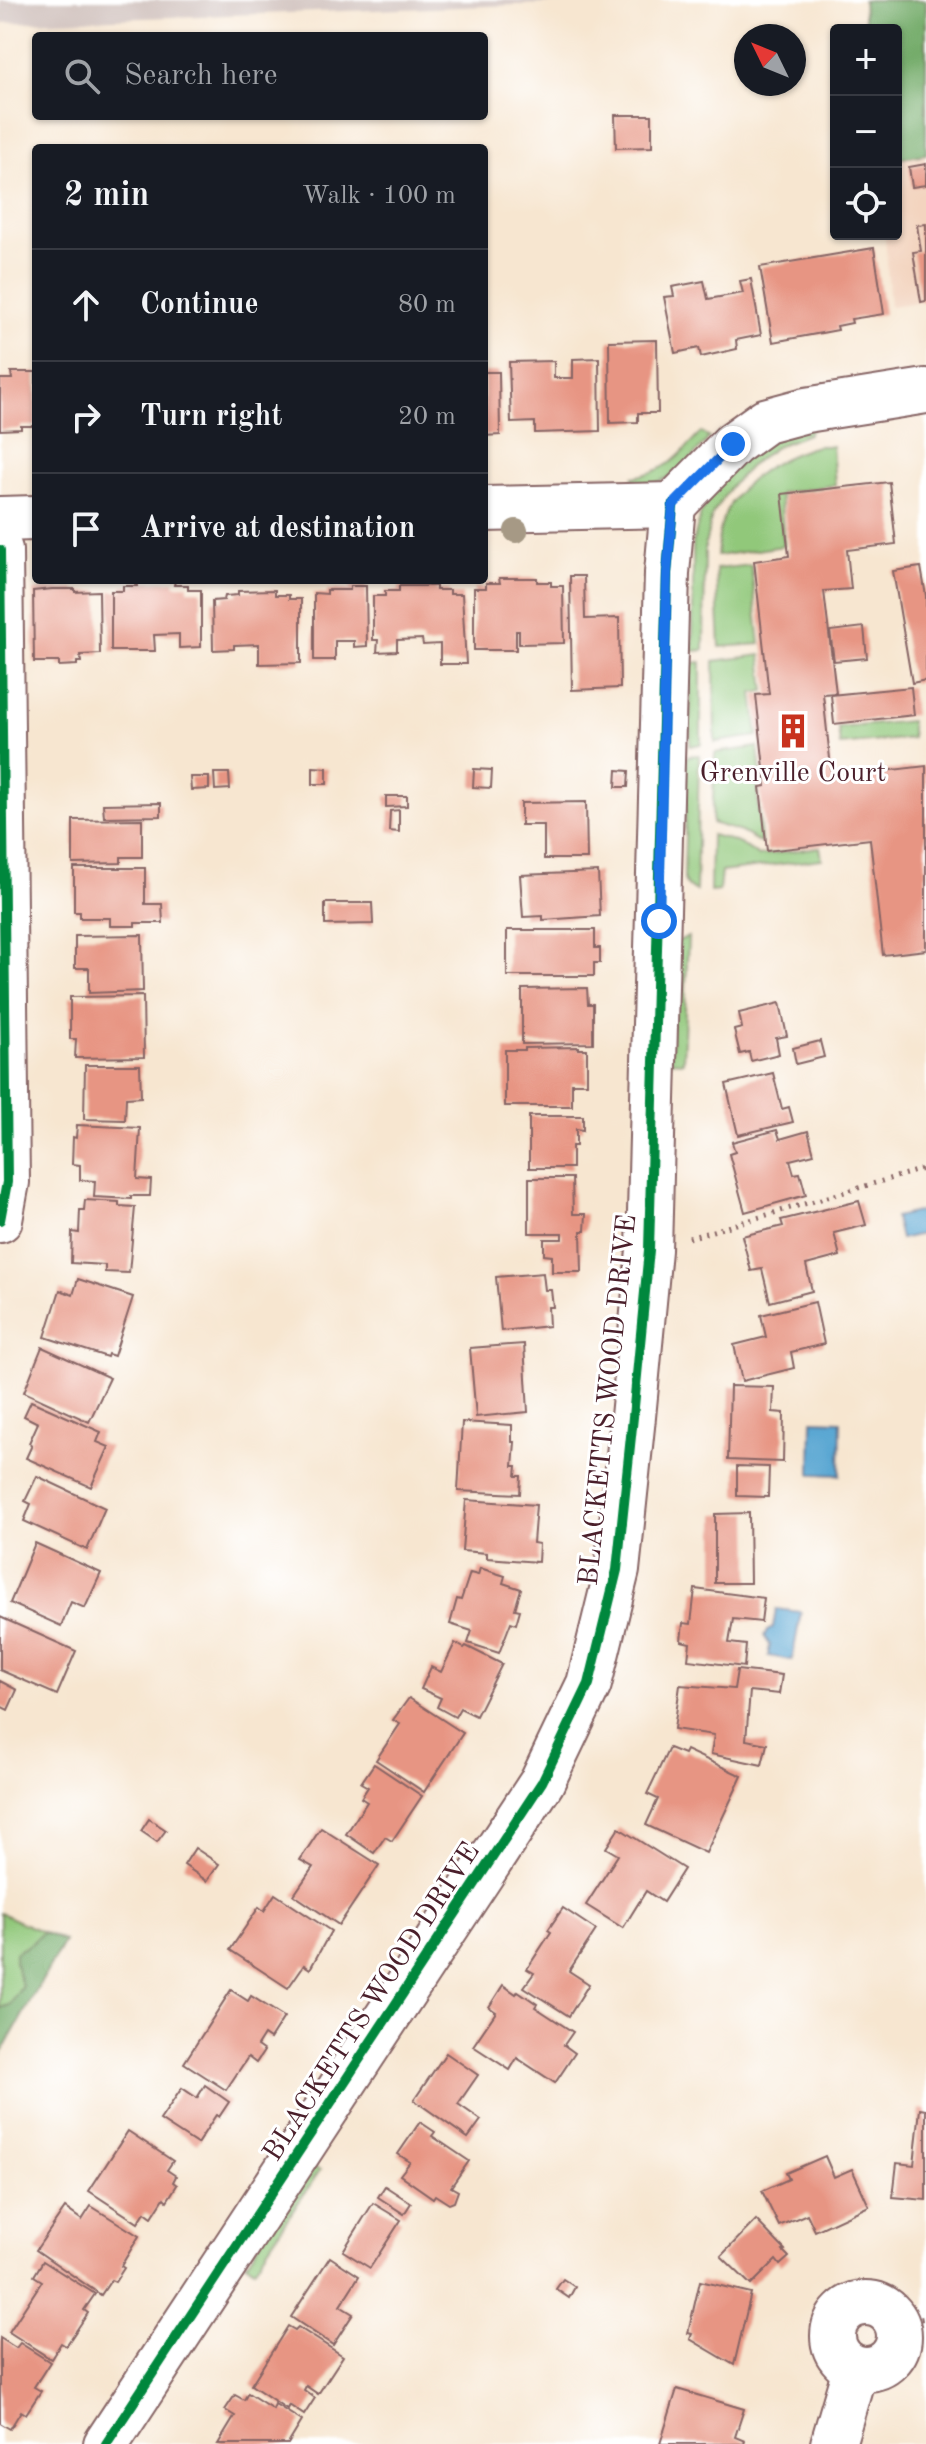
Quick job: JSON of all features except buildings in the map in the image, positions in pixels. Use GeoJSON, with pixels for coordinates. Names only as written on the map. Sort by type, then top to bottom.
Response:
{"type":"FeatureCollection","features":[{"type":"Feature","properties":{"kind":"street"},"geometry":{"type":"LineString","coordinates":[[488,509],[673,505],[733,444],[765,421],[806,410],[919,392]]}},
{"type":"Feature","properties":{"kind":"street","name":"BLACKETTS WOOD DRIVE"},"geometry":{"type":"LineString","coordinates":[[106,2444],[542,1782],[589,1684],[617,1570],[649,1250],[667,573],[673,505]]}},
{"type":"Feature","properties":{"kind":"street"},"geometry":{"type":"LineString","coordinates":[[0,519],[32,518]]}},
{"type":"Feature","properties":{"kind":"street"},"geometry":{"type":"LineString","coordinates":[[0,550],[7,1182],[0,1220]]}},
{"type":"Feature","properties":{"kind":"street"},"geometry":{"type":"LineString","coordinates":[[833,2444],[855,2369],[838,2355],[833,2334],[836,2323],[842,2314],[861,2303],[872,2303],[891,2314],[912,2320]]}},
{"type":"Feature","properties":{"kind":"path"},"geometry":{"type":"LineString","coordinates":[[649,1250],[926,1168]]}},
{"type":"Feature","properties":{"kind":"shaded area"},"geometry":{"type":"Polygon","coordinates":[[[0,0],[659,0],[0,23],[0,0]]]}},
{"type":"Feature","properties":{"kind":"shaded area"},"geometry":{"type":"Polygon","coordinates":[[[926,154],[926,301],[890,306],[885,240],[902,240],[902,158],[926,154]]]}},
{"type":"Feature","properties":{"kind":"green space"},"geometry":{"type":"Polygon","coordinates":[[[863,0],[926,0],[926,154],[902,158],[902,24],[865,24],[863,0]]]}},
{"type":"Feature","properties":{"kind":"green space"},"geometry":{"type":"Polygon","coordinates":[[[818,420],[808,434],[779,445],[753,463],[731,486],[712,515],[705,545],[704,650],[693,651],[693,543],[701,513],[720,477],[742,453],[818,420]]]}},
{"type":"Feature","properties":{"kind":"green space"},"geometry":{"type":"Polygon","coordinates":[[[701,432],[709,438],[678,472],[660,481],[635,487],[633,477],[672,462],[701,432]]]}},
{"type":"Feature","properties":{"kind":"green space"},"geometry":{"type":"Polygon","coordinates":[[[817,446],[832,446],[835,485],[780,493],[784,546],[717,556],[725,514],[744,486],[770,466],[817,446]]]}},
{"type":"Feature","properties":{"kind":"green space"},"geometry":{"type":"Polygon","coordinates":[[[751,565],[760,644],[720,647],[716,569],[751,565]]]}},
{"type":"Feature","properties":{"kind":"green space"},"geometry":{"type":"Polygon","coordinates":[[[761,655],[765,691],[753,693],[758,736],[715,742],[714,661],[761,655]]]}},
{"type":"Feature","properties":{"kind":"green space"},"geometry":{"type":"Polygon","coordinates":[[[701,662],[701,744],[690,746],[691,663],[701,662]]]}},
{"type":"Feature","properties":{"kind":"green space"},"geometry":{"type":"Polygon","coordinates":[[[910,721],[912,738],[840,745],[838,728],[910,721]]]}},
{"type":"Feature","properties":{"kind":"green space"},"geometry":{"type":"Polygon","coordinates":[[[758,747],[762,784],[757,786],[761,843],[741,832],[712,823],[715,753],[758,747]]]}},
{"type":"Feature","properties":{"kind":"green space"},"geometry":{"type":"Polygon","coordinates":[[[699,755],[696,891],[688,887],[684,880],[687,756],[699,755]]]}},
{"type":"Feature","properties":{"kind":"green space"},"geometry":{"type":"Polygon","coordinates":[[[711,835],[736,842],[758,856],[820,847],[822,859],[721,872],[719,891],[710,892],[711,835]]]}},
{"type":"Feature","properties":{"kind":"green space"},"geometry":{"type":"Polygon","coordinates":[[[688,937],[683,1062],[671,1061],[675,942],[688,937]]]}},
{"type":"Feature","properties":{"kind":"green space"},"geometry":{"type":"Polygon","coordinates":[[[0,1913],[43,1932],[15,1953],[22,1986],[10,2005],[0,2008],[0,1913]]]}},
{"type":"Feature","properties":{"kind":"green space"},"geometry":{"type":"Polygon","coordinates":[[[43,1932],[64,1941],[0,2056],[0,2008],[10,2005],[22,1986],[15,1953],[43,1932]]]}},
{"type":"Feature","properties":{"kind":"green space"},"geometry":{"type":"Polygon","coordinates":[[[311,2165],[320,2170],[254,2269],[246,2263],[311,2165]]]}},
{"type":"Feature","properties":{"kind":"water"},"geometry":{"type":"Polygon","coordinates":[[[926,1210],[926,1233],[900,1239],[895,1217],[926,1210]]]}},
{"type":"Feature","properties":{"kind":"water"},"geometry":{"type":"Polygon","coordinates":[[[812,1420],[841,1421],[840,1475],[811,1474],[812,1420]]]}},
{"type":"Feature","properties":{"kind":"water"},"geometry":{"type":"Polygon","coordinates":[[[776,1609],[801,1612],[792,1660],[768,1656],[770,1645],[764,1636],[773,1628],[776,1609]]]}},
{"type":"Feature","properties":{"kind":"cycle path"},"geometry":{"type":"LineString","coordinates":[[106,2444],[542,1782],[589,1684],[617,1570],[649,1250],[667,573],[673,505]]}},
{"type":"Feature","properties":{"kind":"cycle path"},"geometry":{"type":"LineString","coordinates":[[0,550],[7,1182],[0,1220]]}},
{"type":"Feature","properties":{"kind":"place","name":"Grenville Court"},"geometry":{"type":"Point","coordinates":[793,731]}},
{"type":"Feature","properties":{"kind":"route"},"geometry":{"type":"LineString","coordinates":[[659,921],[667,573],[673,505],[733,444]]}}]}
